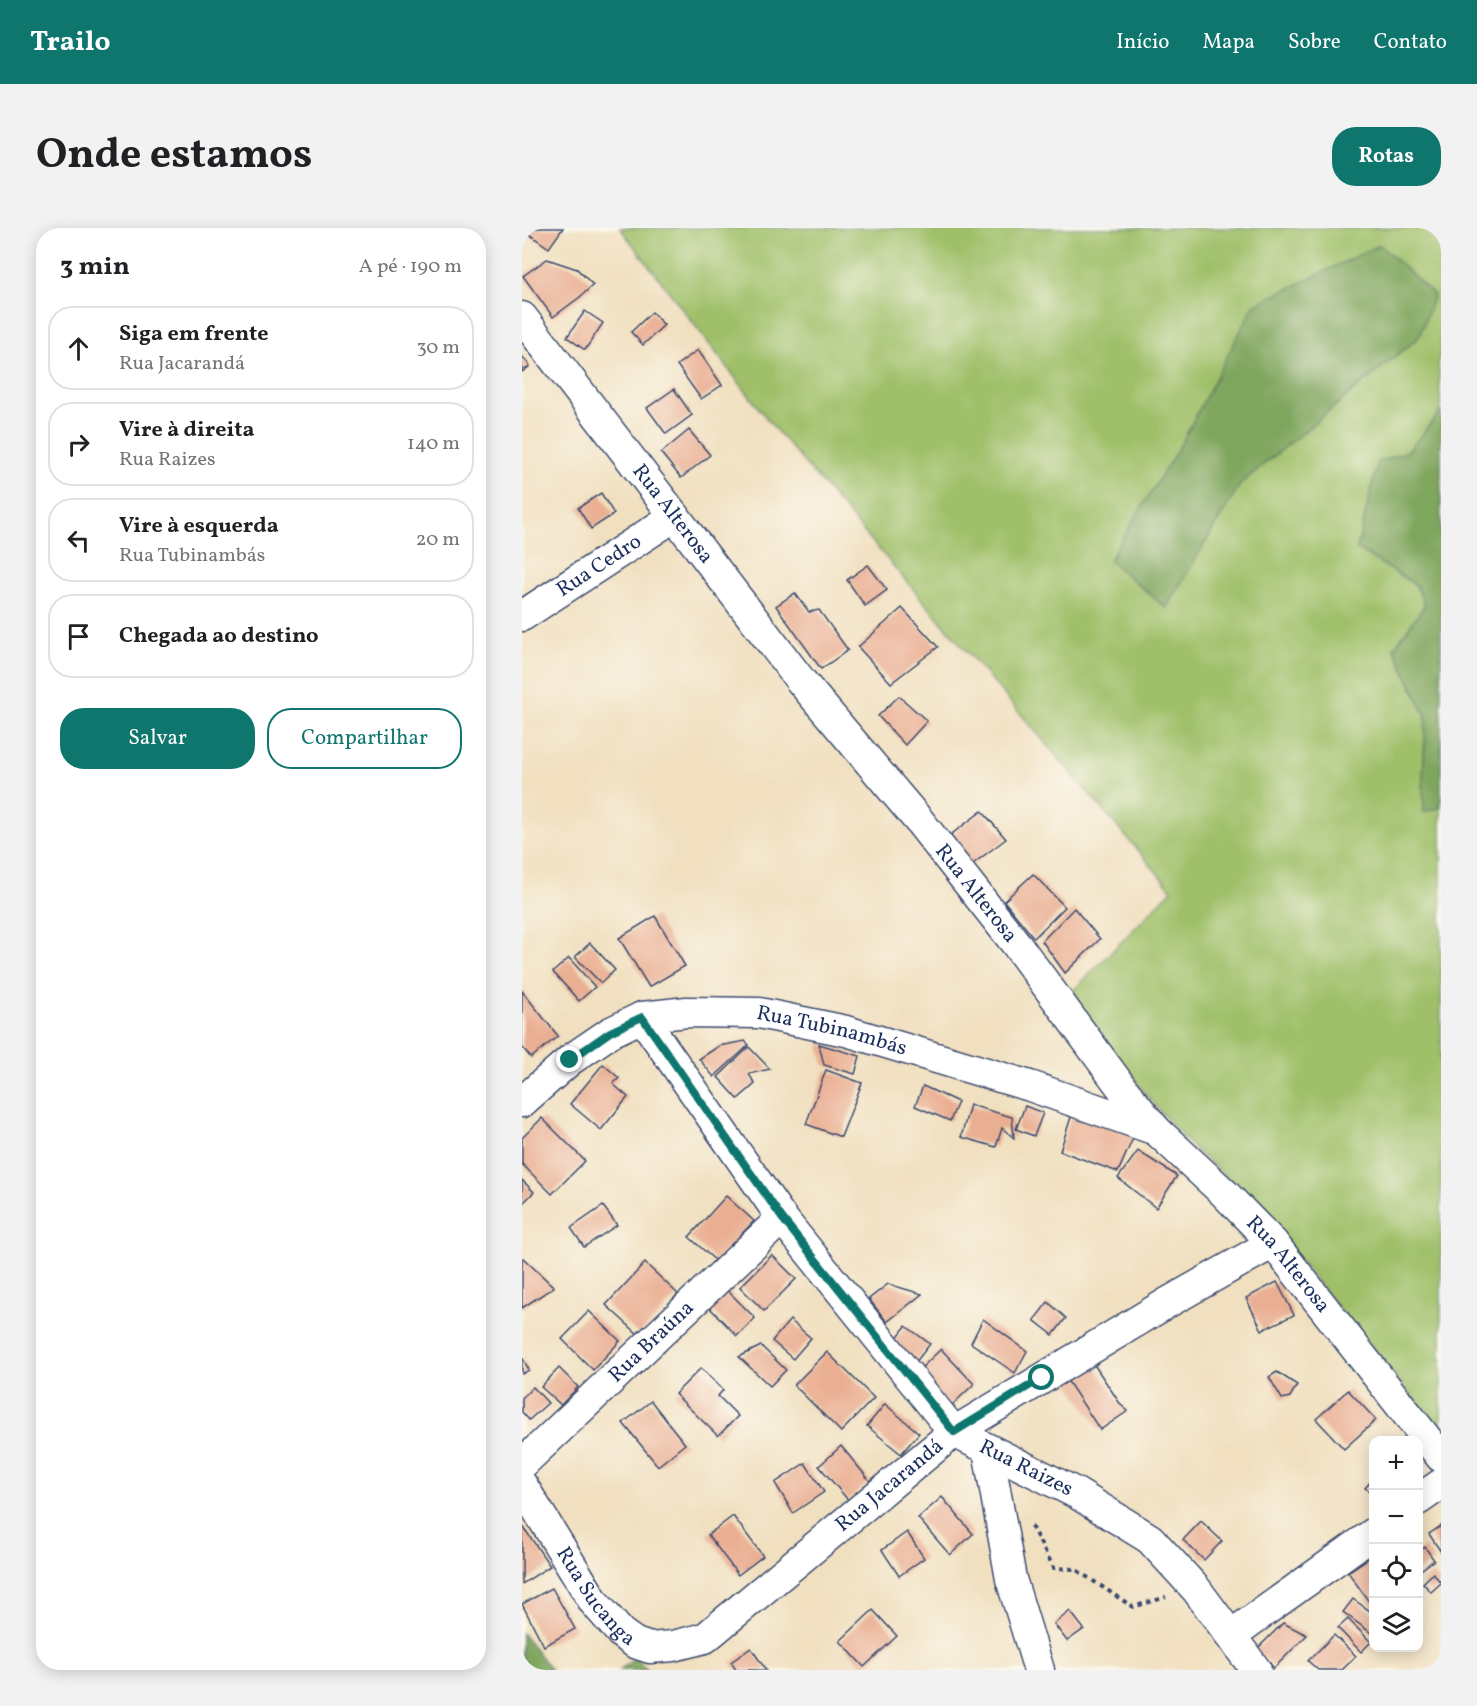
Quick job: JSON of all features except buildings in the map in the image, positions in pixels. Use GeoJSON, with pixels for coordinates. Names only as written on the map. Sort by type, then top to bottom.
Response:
{"type":"FeatureCollection","features":[{"type":"Feature","properties":{"kind":"street","name":"Rua Alterosa"},"geometry":{"type":"LineString","coordinates":[[522,317],[801,681],[920,822],[1017,945],[1104,1064],[1156,1130],[1224,1193],[1272,1243],[1441,1457]]}},
{"type":"Feature","properties":{"kind":"street","name":"Rua Cedro"},"geometry":{"type":"LineString","coordinates":[[522,616],[675,516]]}},
{"type":"Feature","properties":{"kind":"street","name":"Rua Tubinambás"},"geometry":{"type":"LineString","coordinates":[[522,1102],[570,1060],[610,1032],[642,1017],[687,1012],[759,1013],[846,1031],[1030,1086],[1156,1130]]}},
{"type":"Feature","properties":{"kind":"street","name":"Rua Raizes"},"geometry":{"type":"LineString","coordinates":[[642,1017],[782,1218],[954,1432],[1076,1493],[1150,1539],[1196,1589],[1256,1670]]}},
{"type":"Feature","properties":{"kind":"street","name":"Rua Braúna"},"geometry":{"type":"LineString","coordinates":[[522,1464],[782,1218]]}},
{"type":"Feature","properties":{"kind":"street","name":"Rua Jacarandá"},"geometry":{"type":"LineString","coordinates":[[705,1638],[954,1432],[1167,1303],[1272,1243]]}},
{"type":"Feature","properties":{"kind":"street"},"geometry":{"type":"LineString","coordinates":[[988,1450],[1011,1579],[1039,1670]]}},
{"type":"Feature","properties":{"kind":"street"},"geometry":{"type":"LineString","coordinates":[[1423,1497],[1441,1484]]}},
{"type":"Feature","properties":{"kind":"street","name":"Rua Sucanga"},"geometry":{"type":"LineString","coordinates":[[522,1485],[594,1602],[621,1633],[635,1643],[650,1648],[674,1646],[705,1638]]}},
{"type":"Feature","properties":{"kind":"street"},"geometry":{"type":"LineString","coordinates":[[1230,1636],[1369,1537]]}},
{"type":"Feature","properties":{"kind":"path"},"geometry":{"type":"LineString","coordinates":[[1027,1516],[1054,1568],[1075,1569],[1133,1606],[1196,1589]]}},
{"type":"Feature","properties":{"kind":"green space"},"geometry":{"type":"Polygon","coordinates":[[[620,228],[1441,228],[1441,351],[1438,360],[1441,411],[1408,452],[1378,462],[1357,549],[1416,585],[1425,605],[1394,648],[1426,716],[1424,812],[1441,807],[1441,1432],[1241,1190],[1191,1146],[1147,1096],[1070,994],[1172,890],[771,424],[620,228]],[[1419,337],[1181,444],[1110,560],[1241,483],[1419,337]]]}},
{"type":"Feature","properties":{"kind":"green space"},"geometry":{"type":"Polygon","coordinates":[[[1380,245],[1434,295],[1419,337],[1241,483],[1166,608],[1109,560],[1181,444],[1254,305],[1380,245]]]}},
{"type":"Feature","properties":{"kind":"green space"},"geometry":{"type":"Polygon","coordinates":[[[1441,411],[1441,807],[1424,812],[1426,716],[1394,648],[1425,605],[1416,585],[1357,549],[1378,462],[1408,451],[1441,411]]]}},
{"type":"Feature","properties":{"kind":"green space"},"geometry":{"type":"Polygon","coordinates":[[[522,1633],[551,1670],[522,1670],[522,1633]]]}},
{"type":"Feature","properties":{"kind":"green space"},"geometry":{"type":"Polygon","coordinates":[[[636,1657],[647,1670],[620,1670],[636,1657]]]}},
{"type":"Feature","properties":{"kind":"route"},"geometry":{"type":"LineString","coordinates":[[570,1060],[610,1032],[642,1017],[782,1218],[954,1432],[1042,1378]]}}]}
